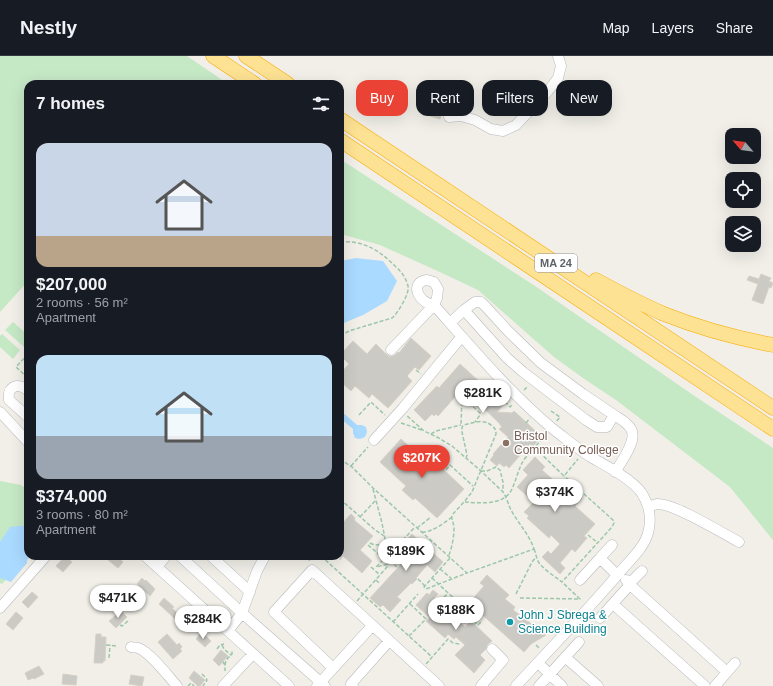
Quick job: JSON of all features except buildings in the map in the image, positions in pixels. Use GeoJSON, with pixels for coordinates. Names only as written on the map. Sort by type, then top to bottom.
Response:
{"type":"FeatureCollection","features":[{"type":"Feature","properties":{"kind":"highway"},"geometry":{"type":"LineString","coordinates":[[213,56],[249,80]]}},
{"type":"Feature","properties":{"kind":"highway"},"geometry":{"type":"LineString","coordinates":[[246,56],[282,80]]}},
{"type":"Feature","properties":{"kind":"highway","name":"MA 24"},"geometry":{"type":"LineString","coordinates":[[344,122],[773,408]]}},
{"type":"Feature","properties":{"kind":"highway","name":"MA 24"},"geometry":{"type":"LineString","coordinates":[[344,143],[773,429]]}},
{"type":"Feature","properties":{"kind":"highway"},"geometry":{"type":"LineString","coordinates":[[512,234],[599,282],[664,314],[715,331],[773,345]]}},
{"type":"Feature","properties":{"kind":"street"},"geometry":{"type":"LineString","coordinates":[[449,117],[460,116],[475,120],[491,129],[503,131],[516,126],[558,78],[561,66],[558,56]]}},
{"type":"Feature","properties":{"kind":"street"},"geometry":{"type":"LineString","coordinates":[[450,323],[475,302],[481,302],[541,363],[626,423],[632,430],[633,440],[615,472]]}},
{"type":"Feature","properties":{"kind":"street"},"geometry":{"type":"LineString","coordinates":[[391,350],[434,305],[506,386],[577,448],[631,482],[643,496],[648,507],[650,520],[648,532],[646,538],[634,555],[604,591],[516,686]]}},
{"type":"Feature","properties":{"kind":"street"},"geometry":{"type":"LineString","coordinates":[[465,311],[507,358],[586,420],[597,427],[607,427],[614,415]]}},
{"type":"Feature","properties":{"kind":"street"},"geometry":{"type":"LineString","coordinates":[[374,440],[393,420],[458,341]]}},
{"type":"Feature","properties":{"kind":"street"},"geometry":{"type":"LineString","coordinates":[[24,388],[20,386],[15,386],[10,389],[8,396],[9,400],[24,413]]}},
{"type":"Feature","properties":{"kind":"street"},"geometry":{"type":"LineString","coordinates":[[0,412],[4,424],[24,439]]}},
{"type":"Feature","properties":{"kind":"street"},"geometry":{"type":"LineString","coordinates":[[648,507],[657,504],[679,510],[739,542]]}},
{"type":"Feature","properties":{"kind":"street"},"geometry":{"type":"LineString","coordinates":[[580,580],[612,545]]}},
{"type":"Feature","properties":{"kind":"street"},"geometry":{"type":"LineString","coordinates":[[600,558],[628,581],[629,584],[727,672]]}},
{"type":"Feature","properties":{"kind":"street"},"geometry":{"type":"LineString","coordinates":[[0,608],[42,560]]}},
{"type":"Feature","properties":{"kind":"street"},"geometry":{"type":"LineString","coordinates":[[149,560],[288,686]]}},
{"type":"Feature","properties":{"kind":"street"},"geometry":{"type":"LineString","coordinates":[[157,567],[163,560]]}},
{"type":"Feature","properties":{"kind":"street"},"geometry":{"type":"LineString","coordinates":[[184,560],[321,685],[333,668],[372,626]]}},
{"type":"Feature","properties":{"kind":"street"},"geometry":{"type":"LineString","coordinates":[[215,560],[250,592]]}},
{"type":"Feature","properties":{"kind":"street"},"geometry":{"type":"LineString","coordinates":[[228,631],[242,613],[263,560]]}},
{"type":"Feature","properties":{"kind":"street"},"geometry":{"type":"LineString","coordinates":[[333,668],[274,612],[312,570],[372,626],[440,686]]}},
{"type":"Feature","properties":{"kind":"street"},"geometry":{"type":"LineString","coordinates":[[600,618],[642,571]]}},
{"type":"Feature","properties":{"kind":"street"},"geometry":{"type":"LineString","coordinates":[[613,604],[705,686]]}},
{"type":"Feature","properties":{"kind":"street"},"geometry":{"type":"LineString","coordinates":[[353,686],[351,684],[390,641]]}},
{"type":"Feature","properties":{"kind":"street"},"geometry":{"type":"LineString","coordinates":[[539,686],[579,642]]}},
{"type":"Feature","properties":{"kind":"street"},"geometry":{"type":"LineString","coordinates":[[131,647],[138,648],[145,653],[176,686]]}},
{"type":"Feature","properties":{"kind":"street"},"geometry":{"type":"LineString","coordinates":[[481,686],[503,660],[492,649]]}},
{"type":"Feature","properties":{"kind":"street"},"geometry":{"type":"LineString","coordinates":[[223,686],[253,654]]}},
{"type":"Feature","properties":{"kind":"street"},"geometry":{"type":"LineString","coordinates":[[566,657],[598,686]]}},
{"type":"Feature","properties":{"kind":"street"},"geometry":{"type":"LineString","coordinates":[[538,663],[562,686]]}},
{"type":"Feature","properties":{"kind":"street"},"geometry":{"type":"LineString","coordinates":[[715,686],[735,663]]}},
{"type":"Feature","properties":{"kind":"path"},"geometry":{"type":"LineString","coordinates":[[344,242],[359,244],[377,250],[405,277],[409,288],[404,301],[392,318],[344,333]]}},
{"type":"Feature","properties":{"kind":"path"},"geometry":{"type":"LineString","coordinates":[[24,358],[16,367],[24,374]]}},
{"type":"Feature","properties":{"kind":"path"},"geometry":{"type":"LineString","coordinates":[[492,388],[510,407],[515,401]]}},
{"type":"Feature","properties":{"kind":"path"},"geometry":{"type":"LineString","coordinates":[[458,391],[463,402],[462,432],[466,449],[466,458]]}},
{"type":"Feature","properties":{"kind":"path"},"geometry":{"type":"LineString","coordinates":[[359,415],[371,402],[385,415],[390,415],[401,410],[424,431]]}},
{"type":"Feature","properties":{"kind":"path"},"geometry":{"type":"LineString","coordinates":[[463,402],[468,402],[480,413],[475,422]]}},
{"type":"Feature","properties":{"kind":"path"},"geometry":{"type":"LineString","coordinates":[[552,411],[560,418],[555,424]]}},
{"type":"Feature","properties":{"kind":"path"},"geometry":{"type":"LineString","coordinates":[[526,423],[531,416]]}},
{"type":"Feature","properties":{"kind":"path"},"geometry":{"type":"LineString","coordinates":[[393,420],[424,431],[446,442],[503,492],[506,496],[510,509],[532,542],[538,561],[580,599],[520,598]]}},
{"type":"Feature","properties":{"kind":"path"},"geometry":{"type":"LineString","coordinates":[[425,586],[449,557],[454,529],[452,514],[472,492],[473,486],[492,445],[496,431],[495,428],[487,422],[475,422],[436,431],[431,434]]}},
{"type":"Feature","properties":{"kind":"path"},"geometry":{"type":"LineString","coordinates":[[464,502],[487,503],[497,501],[506,496],[512,490],[523,461],[549,431]]}},
{"type":"Feature","properties":{"kind":"path"},"geometry":{"type":"LineString","coordinates":[[351,466],[374,440]]}},
{"type":"Feature","properties":{"kind":"path"},"geometry":{"type":"LineString","coordinates":[[535,448],[613,520],[614,523],[598,543],[562,582]]}},
{"type":"Feature","properties":{"kind":"path"},"geometry":{"type":"LineString","coordinates":[[564,476],[584,452]]}},
{"type":"Feature","properties":{"kind":"path"},"geometry":{"type":"LineString","coordinates":[[344,462],[351,466],[373,488],[467,573]]}},
{"type":"Feature","properties":{"kind":"path"},"geometry":{"type":"LineString","coordinates":[[446,470],[450,465],[473,486]]}},
{"type":"Feature","properties":{"kind":"path"},"geometry":{"type":"LineString","coordinates":[[480,471],[486,471],[496,467],[500,470],[503,482],[503,492]]}},
{"type":"Feature","properties":{"kind":"path"},"geometry":{"type":"LineString","coordinates":[[351,606],[376,580],[389,563],[390,553],[384,536],[373,488]]}},
{"type":"Feature","properties":{"kind":"path"},"geometry":{"type":"LineString","coordinates":[[360,517],[376,500]]}},
{"type":"Feature","properties":{"kind":"path"},"geometry":{"type":"LineString","coordinates":[[344,503],[374,530],[384,536]]}},
{"type":"Feature","properties":{"kind":"path"},"geometry":{"type":"LineString","coordinates":[[390,553],[416,527],[431,517]]}},
{"type":"Feature","properties":{"kind":"path"},"geometry":{"type":"LineString","coordinates":[[420,531],[430,531],[452,517]]}},
{"type":"Feature","properties":{"kind":"path"},"geometry":{"type":"LineString","coordinates":[[588,535],[598,543]]}},
{"type":"Feature","properties":{"kind":"path"},"geometry":{"type":"LineString","coordinates":[[387,546],[382,544],[369,544],[384,559],[397,567]]}},
{"type":"Feature","properties":{"kind":"path"},"geometry":{"type":"LineString","coordinates":[[418,579],[426,589],[534,549]]}},
{"type":"Feature","properties":{"kind":"path"},"geometry":{"type":"LineString","coordinates":[[516,594],[532,562],[537,556]]}},
{"type":"Feature","properties":{"kind":"path"},"geometry":{"type":"LineString","coordinates":[[384,559],[376,567],[389,563]]}},
{"type":"Feature","properties":{"kind":"path"},"geometry":{"type":"LineString","coordinates":[[324,560],[432,657]]}},
{"type":"Feature","properties":{"kind":"path"},"geometry":{"type":"LineString","coordinates":[[371,567],[380,575]]}},
{"type":"Feature","properties":{"kind":"path"},"geometry":{"type":"LineString","coordinates":[[440,569],[452,579]]}},
{"type":"Feature","properties":{"kind":"path"},"geometry":{"type":"LineString","coordinates":[[432,578],[472,614]]}},
{"type":"Feature","properties":{"kind":"path"},"geometry":{"type":"LineString","coordinates":[[376,580],[380,584]]}},
{"type":"Feature","properties":{"kind":"path"},"geometry":{"type":"LineString","coordinates":[[440,602],[448,593]]}},
{"type":"Feature","properties":{"kind":"path"},"geometry":{"type":"LineString","coordinates":[[393,622],[418,594]]}},
{"type":"Feature","properties":{"kind":"path"},"geometry":{"type":"LineString","coordinates":[[409,636],[426,618],[410,603]]}},
{"type":"Feature","properties":{"kind":"path"},"geometry":{"type":"LineString","coordinates":[[464,623],[474,612]]}},
{"type":"Feature","properties":{"kind":"path"},"geometry":{"type":"LineString","coordinates":[[469,617],[478,625],[482,621]]}},
{"type":"Feature","properties":{"kind":"path"},"geometry":{"type":"LineString","coordinates":[[120,625],[122,626],[128,621]]}},
{"type":"Feature","properties":{"kind":"path"},"geometry":{"type":"LineString","coordinates":[[546,625],[558,634]]}},
{"type":"Feature","properties":{"kind":"path"},"geometry":{"type":"LineString","coordinates":[[424,666],[448,639],[453,643],[459,644]]}},
{"type":"Feature","properties":{"kind":"path"},"geometry":{"type":"LineString","coordinates":[[106,645],[117,646]]}},
{"type":"Feature","properties":{"kind":"path"},"geometry":{"type":"LineString","coordinates":[[218,649],[220,645],[223,645],[224,649],[231,655]]}},
{"type":"Feature","properties":{"kind":"path"},"geometry":{"type":"LineString","coordinates":[[109,658],[110,646]]}},
{"type":"Feature","properties":{"kind":"path"},"geometry":{"type":"LineString","coordinates":[[223,674],[225,671],[226,660],[233,652],[232,651]]}},
{"type":"Feature","properties":{"kind":"path"},"geometry":{"type":"LineString","coordinates":[[202,674],[207,680],[203,686]]}},
{"type":"Feature","properties":{"kind":"path"},"geometry":{"type":"LineString","coordinates":[[188,686],[191,683],[194,686]]}},
{"type":"Feature","properties":{"kind":"green space"},"geometry":{"type":"Polygon","coordinates":[[[0,56],[187,56],[222,80],[24,80],[24,285],[0,312],[0,56]]]}},
{"type":"Feature","properties":{"kind":"green space"},"geometry":{"type":"Polygon","coordinates":[[[344,162],[535,286],[773,448],[773,540],[730,487],[616,400],[554,357],[478,290],[380,245],[344,235],[344,162]]]}},
{"type":"Feature","properties":{"kind":"green space"},"geometry":{"type":"Polygon","coordinates":[[[13,322],[24,332],[24,347],[5,330],[13,322]]]}},
{"type":"Feature","properties":{"kind":"green space"},"geometry":{"type":"Polygon","coordinates":[[[2,334],[20,350],[13,359],[0,347],[0,336],[2,334]]]}},
{"type":"Feature","properties":{"kind":"green space"},"geometry":{"type":"Polygon","coordinates":[[[0,481],[21,485],[24,487],[24,559],[2,584],[0,583],[0,481]]]}},
{"type":"Feature","properties":{"kind":"water"},"geometry":{"type":"Polygon","coordinates":[[[356,258],[383,261],[397,281],[387,301],[363,315],[344,323],[344,260],[356,258]]]}},
{"type":"Feature","properties":{"kind":"water"},"geometry":{"type":"Polygon","coordinates":[[[344,414],[357,425],[366,427],[367,432],[365,437],[360,439],[355,438],[353,429],[344,421],[344,414]]]}},
{"type":"Feature","properties":{"kind":"water"},"geometry":{"type":"Polygon","coordinates":[[[24,526],[24,560],[27,560],[27,563],[11,582],[0,578],[0,542],[10,527],[24,526]]]}},
{"type":"Feature","properties":{"kind":"place","name":"Bristol Community College"},"geometry":{"type":"Point","coordinates":[506,443]}},
{"type":"Feature","properties":{"kind":"place","name":"John J Sbrega & Science Building"},"geometry":{"type":"Point","coordinates":[510,622]}}]}
